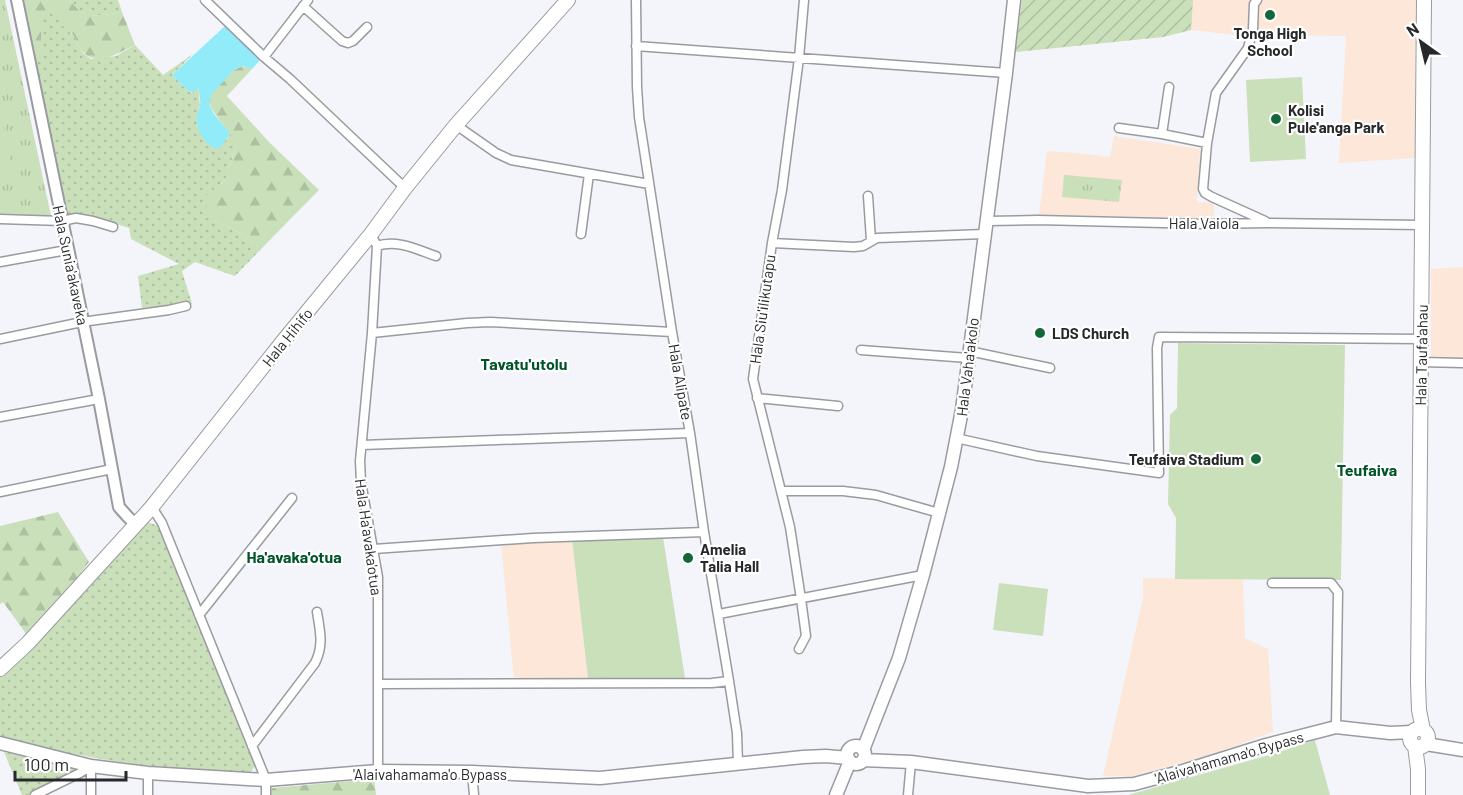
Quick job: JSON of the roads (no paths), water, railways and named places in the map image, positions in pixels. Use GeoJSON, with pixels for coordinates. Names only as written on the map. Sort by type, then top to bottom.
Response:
{"type":"FeatureCollection","features":[{"type":"Feature","properties":{"kind":"main road","name":"Hala Hihifo"},"geometry":{"type":"LineString","coordinates":[[0,669],[28,643],[151,508],[284,340],[374,240],[405,188],[456,125],[568,0]]}},
{"type":"Feature","properties":{"kind":"main road","name":"Hala Vaha'akolo"},"geometry":{"type":"LineString","coordinates":[[839,787],[872,727],[899,658],[923,575],[956,438],[962,410],[1014,0]]}},
{"type":"Feature","properties":{"kind":"main road","name":"Hala Taufa'ahau"},"geometry":{"type":"LineString","coordinates":[[1418,795],[1424,0]]}},
{"type":"Feature","properties":{"kind":"main road"},"geometry":{"type":"LineString","coordinates":[[872,727],[872,744],[885,759]]}},
{"type":"Feature","properties":{"kind":"main road","name":"'Alaivahamama'o Bypass"},"geometry":{"type":"LineString","coordinates":[[0,743],[92,766],[266,780],[378,771],[472,772],[600,778],[856,755],[1088,786],[1134,784],[1336,727],[1419,738]]}},
{"type":"Feature","properties":{"kind":"main road"},"geometry":{"type":"LineString","coordinates":[[1419,738],[1463,750]]}},
{"type":"Feature","properties":{"kind":"main road"},"geometry":{"type":"LineString","coordinates":[[828,756],[837,767],[839,787]]}},
{"type":"Feature","properties":{"kind":"street","name":"Hala Sunia'akaveka"},"geometry":{"type":"LineString","coordinates":[[16,0],[99,399],[119,507],[136,525]]}},
{"type":"Feature","properties":{"kind":"street"},"geometry":{"type":"LineString","coordinates":[[205,0],[405,188]]}},
{"type":"Feature","properties":{"kind":"street","name":"Hala Alipate"},"geometry":{"type":"LineString","coordinates":[[636,0],[636,87],[639,117],[719,614],[737,733],[738,764]]}},
{"type":"Feature","properties":{"kind":"street","name":"Hala Siu'ilikutapu"},"geometry":{"type":"LineString","coordinates":[[799,649],[806,636],[790,527],[757,398],[753,370],[782,190],[804,0]]}},
{"type":"Feature","properties":{"kind":"street"},"geometry":{"type":"LineString","coordinates":[[1257,0],[1254,4],[1253,29],[1248,48],[1216,93],[1207,143],[1203,189],[1205,193],[1268,223]]}},
{"type":"Feature","properties":{"kind":"street"},"geometry":{"type":"LineString","coordinates":[[264,57],[306,3],[342,41],[348,43],[353,41],[367,27]]}},
{"type":"Feature","properties":{"kind":"street"},"geometry":{"type":"LineString","coordinates":[[636,46],[1006,74]]}},
{"type":"Feature","properties":{"kind":"street"},"geometry":{"type":"LineString","coordinates":[[1162,134],[1169,87]]}},
{"type":"Feature","properties":{"kind":"street"},"geometry":{"type":"LineString","coordinates":[[456,125],[496,153],[511,160],[649,184]]}},
{"type":"Feature","properties":{"kind":"street"},"geometry":{"type":"LineString","coordinates":[[1119,128],[1207,143]]}},
{"type":"Feature","properties":{"kind":"street"},"geometry":{"type":"LineString","coordinates":[[581,234],[589,174]]}},
{"type":"Feature","properties":{"kind":"street"},"geometry":{"type":"LineString","coordinates":[[868,196],[871,240]]}},
{"type":"Feature","properties":{"kind":"street"},"geometry":{"type":"LineString","coordinates":[[0,219],[62,221],[76,218],[113,227]]}},
{"type":"Feature","properties":{"kind":"street","name":"Hala Vaiola"},"geometry":{"type":"LineString","coordinates":[[772,243],[854,247],[863,246],[877,238],[1038,220],[1205,224],[1422,225]]}},
{"type":"Feature","properties":{"kind":"street"},"geometry":{"type":"LineString","coordinates":[[374,240],[402,245],[436,256]]}},
{"type":"Feature","properties":{"kind":"street","name":"Hala Ha'avaka'otua"},"geometry":{"type":"LineString","coordinates":[[374,240],[372,333],[360,461],[361,482],[378,578],[378,771]]}},
{"type":"Feature","properties":{"kind":"street"},"geometry":{"type":"LineString","coordinates":[[0,262],[67,250]]}},
{"type":"Feature","properties":{"kind":"street"},"geometry":{"type":"LineString","coordinates":[[0,339],[82,322],[186,306]]}},
{"type":"Feature","properties":{"kind":"street"},"geometry":{"type":"LineString","coordinates":[[372,333],[490,322],[672,332]]}},
{"type":"Feature","properties":{"kind":"street"},"geometry":{"type":"LineString","coordinates":[[956,438],[1037,456],[1159,473],[1157,348],[1159,337],[1420,339]]}},
{"type":"Feature","properties":{"kind":"street"},"geometry":{"type":"LineString","coordinates":[[861,350],[968,354],[1050,368]]}},
{"type":"Feature","properties":{"kind":"street"},"geometry":{"type":"LineString","coordinates":[[1420,362],[1463,363]]}},
{"type":"Feature","properties":{"kind":"street"},"geometry":{"type":"LineString","coordinates":[[757,398],[838,406]]}},
{"type":"Feature","properties":{"kind":"street"},"geometry":{"type":"LineString","coordinates":[[0,417],[99,399]]}},
{"type":"Feature","properties":{"kind":"street"},"geometry":{"type":"LineString","coordinates":[[362,445],[690,433]]}},
{"type":"Feature","properties":{"kind":"street"},"geometry":{"type":"LineString","coordinates":[[0,492],[112,469]]}},
{"type":"Feature","properties":{"kind":"street"},"geometry":{"type":"LineString","coordinates":[[782,492],[843,492],[876,495],[939,513]]}},
{"type":"Feature","properties":{"kind":"street"},"geometry":{"type":"LineString","coordinates":[[199,615],[292,498]]}},
{"type":"Feature","properties":{"kind":"street"},"geometry":{"type":"LineString","coordinates":[[151,508],[162,523],[266,780],[266,795]]}},
{"type":"Feature","properties":{"kind":"street"},"geometry":{"type":"LineString","coordinates":[[374,549],[534,538],[704,532]]}},
{"type":"Feature","properties":{"kind":"street"},"geometry":{"type":"LineString","coordinates":[[719,614],[923,575]]}},
{"type":"Feature","properties":{"kind":"street"},"geometry":{"type":"LineString","coordinates":[[1272,583],[1331,583],[1338,592],[1336,727]]}},
{"type":"Feature","properties":{"kind":"street"},"geometry":{"type":"LineString","coordinates":[[252,746],[320,654],[321,640],[317,612]]}},
{"type":"Feature","properties":{"kind":"street"},"geometry":{"type":"LineString","coordinates":[[379,684],[712,683],[729,681]]}},
{"type":"Feature","properties":{"kind":"street"},"geometry":{"type":"LineString","coordinates":[[908,795],[911,762]]}},
{"type":"Feature","properties":{"kind":"street"},"geometry":{"type":"LineString","coordinates":[[35,795],[92,766]]}},
{"type":"Feature","properties":{"kind":"street"},"geometry":{"type":"LineString","coordinates":[[91,795],[92,766]]}},
{"type":"Feature","properties":{"kind":"street"},"geometry":{"type":"LineString","coordinates":[[148,772],[148,795]]}},
{"type":"Feature","properties":{"kind":"street"},"geometry":{"type":"LineString","coordinates":[[472,772],[474,795]]}},
{"type":"Feature","properties":{"kind":"water"},"geometry":{"type":"Polygon","coordinates":[[[225,26],[261,59],[252,69],[244,66],[235,69],[211,95],[209,104],[214,114],[230,133],[219,149],[209,145],[199,132],[198,87],[193,93],[172,75],[225,26]]]}},
{"type":"Feature","properties":{"kind":"place","name":"Tonga High School"},"geometry":{"type":"Point","coordinates":[1270,15]}},
{"type":"Feature","properties":{"kind":"place","name":"Kolisi Pule'anga Park"},"geometry":{"type":"Point","coordinates":[1276,119]}},
{"type":"Feature","properties":{"kind":"place","name":"LDS Church"},"geometry":{"type":"Point","coordinates":[1040,333]}},
{"type":"Feature","properties":{"kind":"place","name":"Teufaiva Stadium"},"geometry":{"type":"Point","coordinates":[1256,459]}},
{"type":"Feature","properties":{"kind":"place","name":"Amelia Talia Hall"},"geometry":{"type":"Point","coordinates":[688,558]}},
{"type":"Feature","properties":{"kind":"district","name":"Tavatu'utolu"},"geometry":{"type":"Point","coordinates":[524,363]}},
{"type":"Feature","properties":{"kind":"district","name":"Teufaiva"},"geometry":{"type":"Point","coordinates":[1367,469]}},
{"type":"Feature","properties":{"kind":"district","name":"Ha'avaka'otua"},"geometry":{"type":"Point","coordinates":[294,556]}}]}
